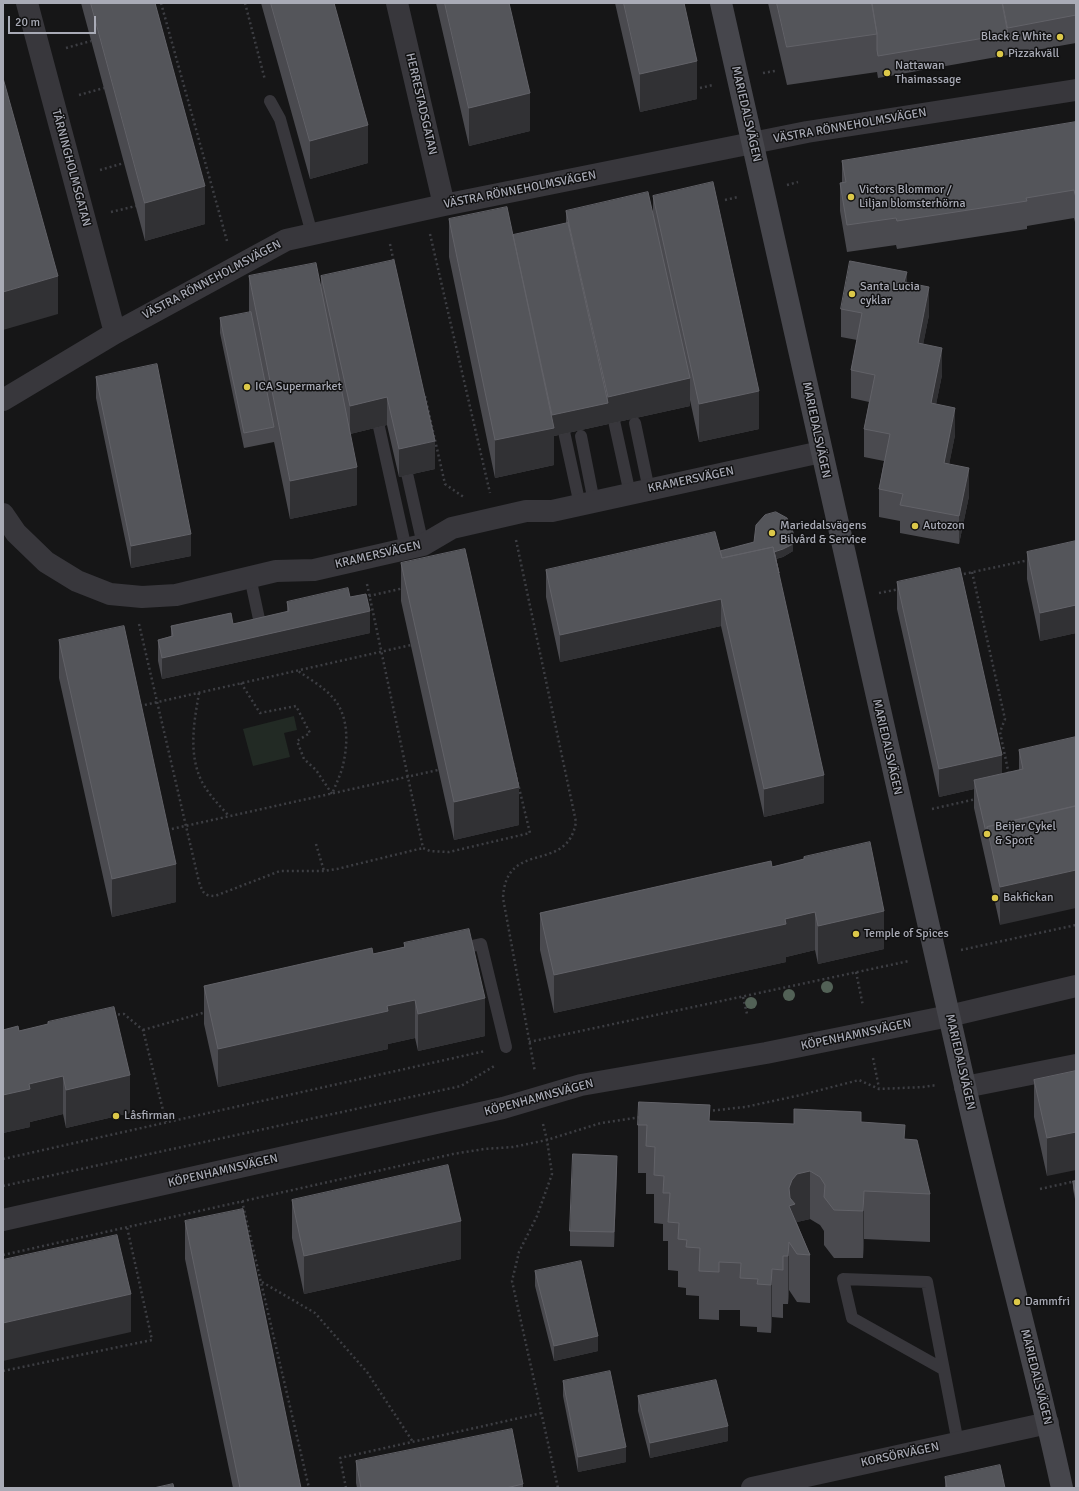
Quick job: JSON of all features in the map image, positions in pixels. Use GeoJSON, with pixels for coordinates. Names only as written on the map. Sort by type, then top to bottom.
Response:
{"type":"FeatureCollection","features":[{"type":"Feature","properties":{"kind":"main road","name":"MARIEDALSVÄGEN"},"geometry":{"type":"LineString","coordinates":[[721,3],[965,1088],[1048,1423],[1062,1488]]}},
{"type":"Feature","properties":{"kind":"street","name":"TÄRNINGHOLMSGATAN"},"geometry":{"type":"LineString","coordinates":[[27,3],[115,333]]}},
{"type":"Feature","properties":{"kind":"street","name":"HERRESTADSGATAN"},"geometry":{"type":"LineString","coordinates":[[397,3],[435,207]]}},
{"type":"Feature","properties":{"kind":"street","name":"VÄSTRA RÖNNEHOLMSVÄGEN"},"geometry":{"type":"LineString","coordinates":[[3,400],[115,333],[286,240],[435,207],[808,132],[1076,90]]}},
{"type":"Feature","properties":{"kind":"street","name":"KRAMERSVÄGEN"},"geometry":{"type":"LineString","coordinates":[[3,514],[16,533],[46,562],[77,581],[110,594],[142,596],[176,595],[276,571],[314,570],[415,547],[452,528],[496,518],[526,512],[552,511],[587,504],[821,452]]}},
{"type":"Feature","properties":{"kind":"street","name":"KÖPENHAMNSVÄGEN"},"geometry":{"type":"LineString","coordinates":[[3,1220],[503,1108],[581,1086],[766,1053],[949,1016],[1076,986]]}},
{"type":"Feature","properties":{"kind":"street"},"geometry":{"type":"LineString","coordinates":[[965,1088],[1076,1064]]}},
{"type":"Feature","properties":{"kind":"street","name":"KORSÖRVÄGEN"},"geometry":{"type":"LineString","coordinates":[[752,1488],[1048,1423]]}},
{"type":"Feature","properties":{"kind":"lane"},"geometry":{"type":"LineString","coordinates":[[270,101],[280,119],[312,234]]}},
{"type":"Feature","properties":{"kind":"lane"},"geometry":{"type":"LineString","coordinates":[[610,399],[640,492]]}},
{"type":"Feature","properties":{"kind":"lane"},"geometry":{"type":"LineString","coordinates":[[559,408],[587,504]]}},
{"type":"Feature","properties":{"kind":"lane"},"geometry":{"type":"LineString","coordinates":[[635,423],[640,492]]}},
{"type":"Feature","properties":{"kind":"lane"},"geometry":{"type":"LineString","coordinates":[[379,427],[415,547]]}},
{"type":"Feature","properties":{"kind":"lane"},"geometry":{"type":"LineString","coordinates":[[580,436],[587,504]]}},
{"type":"Feature","properties":{"kind":"lane"},"geometry":{"type":"LineString","coordinates":[[401,447],[415,547]]}},
{"type":"Feature","properties":{"kind":"lane"},"geometry":{"type":"LineString","coordinates":[[250,577],[263,636]]}},
{"type":"Feature","properties":{"kind":"lane"},"geometry":{"type":"LineString","coordinates":[[447,952],[481,944],[506,1047]]}},
{"type":"Feature","properties":{"kind":"lane"},"geometry":{"type":"LineString","coordinates":[[943,1369],[852,1318],[843,1279],[927,1282],[958,1443]]}},
{"type":"Feature","properties":{"kind":"path"},"geometry":{"type":"LineString","coordinates":[[161,3],[227,241]]}},
{"type":"Feature","properties":{"kind":"path"},"geometry":{"type":"LineString","coordinates":[[245,3],[266,84]]}},
{"type":"Feature","properties":{"kind":"path"},"geometry":{"type":"LineString","coordinates":[[65,48],[91,41]]}},
{"type":"Feature","properties":{"kind":"path"},"geometry":{"type":"LineString","coordinates":[[78,95],[104,88]]}},
{"type":"Feature","properties":{"kind":"path"},"geometry":{"type":"LineString","coordinates":[[99,170],[124,163]]}},
{"type":"Feature","properties":{"kind":"path"},"geometry":{"type":"LineString","coordinates":[[111,212],[136,206]]}},
{"type":"Feature","properties":{"kind":"path"},"geometry":{"type":"LineString","coordinates":[[435,207],[496,518]]}},
{"type":"Feature","properties":{"kind":"path"},"geometry":{"type":"LineString","coordinates":[[384,218],[395,269]]}},
{"type":"Feature","properties":{"kind":"path"},"geometry":{"type":"LineString","coordinates":[[424,391],[445,484],[496,518],[515,535],[576,822],[574,831],[569,841],[561,849],[518,864],[508,874],[504,886],[503,898],[529,1042]]}},
{"type":"Feature","properties":{"kind":"path"},"geometry":{"type":"LineString","coordinates":[[957,576],[1032,559]]}},
{"type":"Feature","properties":{"kind":"path"},"geometry":{"type":"LineString","coordinates":[[972,572],[1005,719],[1000,732],[1009,776]]}},
{"type":"Feature","properties":{"kind":"path"},"geometry":{"type":"LineString","coordinates":[[369,596],[405,588]]}},
{"type":"Feature","properties":{"kind":"path"},"geometry":{"type":"LineString","coordinates":[[854,599],[905,588]]}},
{"type":"Feature","properties":{"kind":"path"},"geometry":{"type":"LineString","coordinates":[[368,589],[423,848]]}},
{"type":"Feature","properties":{"kind":"path"},"geometry":{"type":"LineString","coordinates":[[138,619],[198,882],[204,894],[208,896],[215,896],[280,871],[324,871],[423,848],[430,851],[449,852],[530,833],[512,757]]}},
{"type":"Feature","properties":{"kind":"path"},"geometry":{"type":"LineString","coordinates":[[133,708],[411,645]]}},
{"type":"Feature","properties":{"kind":"path"},"geometry":{"type":"LineString","coordinates":[[298,671],[322,688],[334,699],[344,718],[346,729],[343,765],[332,794]]}},
{"type":"Feature","properties":{"kind":"path"},"geometry":{"type":"LineString","coordinates":[[241,683],[260,713],[296,706],[310,733],[297,741],[304,759],[316,770],[332,794]]}},
{"type":"Feature","properties":{"kind":"path"},"geometry":{"type":"LineString","coordinates":[[200,693],[194,724],[193,743],[196,764],[202,781],[212,798],[229,817]]}},
{"type":"Feature","properties":{"kind":"path"},"geometry":{"type":"LineString","coordinates":[[161,832],[438,770]]}},
{"type":"Feature","properties":{"kind":"path"},"geometry":{"type":"LineString","coordinates":[[932,809],[983,797]]}},
{"type":"Feature","properties":{"kind":"path"},"geometry":{"type":"LineString","coordinates":[[316,844],[324,871]]}},
{"type":"Feature","properties":{"kind":"path"},"geometry":{"type":"LineString","coordinates":[[966,948],[1076,925]]}},
{"type":"Feature","properties":{"kind":"path"},"geometry":{"type":"LineString","coordinates":[[3,1159],[506,1047],[892,964]]}},
{"type":"Feature","properties":{"kind":"path"},"geometry":{"type":"LineString","coordinates":[[743,997],[747,1014]]}},
{"type":"Feature","properties":{"kind":"path"},"geometry":{"type":"LineString","coordinates":[[143,1030],[212,1010]]}},
{"type":"Feature","properties":{"kind":"path"},"geometry":{"type":"LineString","coordinates":[[110,1015],[124,1014],[143,1030],[166,1122]]}},
{"type":"Feature","properties":{"kind":"path"},"geometry":{"type":"LineString","coordinates":[[524,1046],[529,1042]]}},
{"type":"Feature","properties":{"kind":"path"},"geometry":{"type":"LineString","coordinates":[[3,1186],[461,1086],[502,1062]]}},
{"type":"Feature","properties":{"kind":"path"},"geometry":{"type":"LineString","coordinates":[[706,1111],[745,1107],[801,1095],[859,1080],[880,1089],[923,1088]]}},
{"type":"Feature","properties":{"kind":"path"},"geometry":{"type":"LineString","coordinates":[[540,1098],[542,1119],[552,1174],[537,1216],[519,1252],[512,1281],[558,1488]]}},
{"type":"Feature","properties":{"kind":"path"},"geometry":{"type":"LineString","coordinates":[[3,1255],[453,1154],[484,1149],[513,1147],[547,1140],[601,1123],[642,1117]]}},
{"type":"Feature","properties":{"kind":"path"},"geometry":{"type":"LineString","coordinates":[[1040,1189],[1076,1181]]}},
{"type":"Feature","properties":{"kind":"path"},"geometry":{"type":"LineString","coordinates":[[242,1201],[309,1488]]}},
{"type":"Feature","properties":{"kind":"path"},"geometry":{"type":"LineString","coordinates":[[3,1371],[152,1340],[127,1227]]}},
{"type":"Feature","properties":{"kind":"path"},"geometry":{"type":"LineString","coordinates":[[261,1282],[315,1313],[367,1372],[413,1442]]}},
{"type":"Feature","properties":{"kind":"path"},"geometry":{"type":"LineString","coordinates":[[346,1488],[340,1458],[542,1414]]}},
{"type":"Feature","properties":{"kind":"shaded area"},"geometry":{"type":"Polygon","coordinates":[[[294,716],[297,730],[284,733],[290,757],[253,766],[243,729],[294,716]]]}},
{"type":"Feature","properties":{"kind":"building"},"geometry":{"type":"Polygon","coordinates":[[[91,3],[155,3],[205,186],[145,203],[91,3]]]}},
{"type":"Feature","properties":{"kind":"building"},"geometry":{"type":"Polygon","coordinates":[[[271,3],[334,3],[368,125],[310,141],[271,3]]]}},
{"type":"Feature","properties":{"kind":"building"},"geometry":{"type":"Polygon","coordinates":[[[445,3],[509,3],[530,93],[469,108],[445,3]]]}},
{"type":"Feature","properties":{"kind":"building"},"geometry":{"type":"Polygon","coordinates":[[[624,3],[684,3],[697,61],[640,74],[624,3]]]}},
{"type":"Feature","properties":{"kind":"building"},"geometry":{"type":"Polygon","coordinates":[[[777,3],[872,3],[877,34],[787,47],[777,3]]]}},
{"type":"Feature","properties":{"kind":"building"},"geometry":{"type":"Polygon","coordinates":[[[872,3],[1002,3],[1008,34],[878,56],[877,34],[872,3]]]}},
{"type":"Feature","properties":{"kind":"building"},"geometry":{"type":"Polygon","coordinates":[[[1003,3],[1076,3],[1076,15],[1008,28],[1003,3]]]}},
{"type":"Feature","properties":{"kind":"building"},"geometry":{"type":"Polygon","coordinates":[[[3,78],[58,276],[3,292],[3,78]]]}},
{"type":"Feature","properties":{"kind":"building"},"geometry":{"type":"Polygon","coordinates":[[[1076,122],[1076,198],[1074,190],[1026,198],[1027,201],[897,221],[896,218],[847,225],[840,183],[846,182],[842,161],[1076,122]]]}},
{"type":"Feature","properties":{"kind":"building"},"geometry":{"type":"Polygon","coordinates":[[[713,182],[759,391],[699,404],[653,196],[713,182]]]}},
{"type":"Feature","properties":{"kind":"building"},"geometry":{"type":"Polygon","coordinates":[[[648,192],[690,378],[608,397],[566,211],[648,192]]]}},
{"type":"Feature","properties":{"kind":"building"},"geometry":{"type":"Polygon","coordinates":[[[507,207],[554,428],[495,440],[449,219],[507,207]]]}},
{"type":"Feature","properties":{"kind":"building"},"geometry":{"type":"Polygon","coordinates":[[[568,223],[608,403],[552,415],[513,235],[568,223]]]}},
{"type":"Feature","properties":{"kind":"building"},"geometry":{"type":"Polygon","coordinates":[[[394,260],[435,441],[399,449],[387,397],[350,406],[321,276],[394,260]]]}},
{"type":"Feature","properties":{"kind":"building"},"geometry":{"type":"Polygon","coordinates":[[[850,261],[907,272],[904,282],[929,287],[918,343],[942,348],[931,403],[955,408],[944,463],[969,468],[959,516],[900,505],[903,494],[879,489],[890,434],[864,429],[875,375],[851,370],[862,313],[841,309],[850,261]]]}},
{"type":"Feature","properties":{"kind":"building"},"geometry":{"type":"Polygon","coordinates":[[[316,263],[357,467],[290,481],[249,276],[316,263]]]}},
{"type":"Feature","properties":{"kind":"building","name":"ICA Supermarket"},"geometry":{"type":"Polygon","coordinates":[[[251,312],[274,427],[244,433],[220,318],[251,312]]]}},
{"type":"Feature","properties":{"kind":"building"},"geometry":{"type":"Polygon","coordinates":[[[157,364],[191,534],[131,546],[96,377],[157,364]]]}},
{"type":"Feature","properties":{"kind":"building"},"geometry":{"type":"Polygon","coordinates":[[[776,512],[787,518],[793,532],[793,544],[774,552],[773,547],[722,558],[720,551],[754,542],[756,525],[765,515],[776,512]]]}},
{"type":"Feature","properties":{"kind":"building"},"geometry":{"type":"Polygon","coordinates":[[[715,532],[722,558],[773,547],[824,775],[764,789],[721,599],[560,635],[546,570],[715,532]]]}},
{"type":"Feature","properties":{"kind":"building"},"geometry":{"type":"Polygon","coordinates":[[[1076,541],[1076,605],[1040,613],[1027,552],[1076,541]]]}},
{"type":"Feature","properties":{"kind":"building"},"geometry":{"type":"Polygon","coordinates":[[[465,549],[519,787],[454,802],[401,563],[465,549]]]}},
{"type":"Feature","properties":{"kind":"building"},"geometry":{"type":"Polygon","coordinates":[[[960,568],[1002,755],[939,769],[897,582],[960,568]]]}},
{"type":"Feature","properties":{"kind":"building"},"geometry":{"type":"Polygon","coordinates":[[[348,588],[350,597],[366,594],[370,611],[162,658],[158,640],[173,636],[171,626],[231,613],[233,624],[289,611],[287,602],[348,588]]]}},
{"type":"Feature","properties":{"kind":"building"},"geometry":{"type":"Polygon","coordinates":[[[124,626],[176,864],[112,879],[59,640],[124,626]]]}},
{"type":"Feature","properties":{"kind":"building"},"geometry":{"type":"Polygon","coordinates":[[[1076,737],[1076,806],[987,827],[987,837],[974,780],[1023,769],[1019,750],[1076,737]]]}},
{"type":"Feature","properties":{"kind":"building"},"geometry":{"type":"Polygon","coordinates":[[[1076,806],[1076,870],[1000,887],[987,827],[1076,806]]]}},
{"type":"Feature","properties":{"kind":"building"},"geometry":{"type":"Polygon","coordinates":[[[870,842],[884,911],[818,926],[815,912],[785,919],[786,924],[554,975],[540,913],[771,861],[772,867],[804,859],[804,857],[870,842]]]}},
{"type":"Feature","properties":{"kind":"building"},"geometry":{"type":"Polygon","coordinates":[[[469,929],[485,998],[418,1014],[415,1000],[387,1006],[388,1011],[218,1049],[204,986],[372,948],[373,954],[405,947],[404,943],[469,929]]]}},
{"type":"Feature","properties":{"kind":"building"},"geometry":{"type":"Polygon","coordinates":[[[114,1007],[130,1075],[66,1090],[63,1076],[29,1084],[30,1089],[3,1095],[3,1030],[18,1026],[19,1031],[48,1024],[48,1022],[114,1007]]]}},
{"type":"Feature","properties":{"kind":"building"},"geometry":{"type":"Polygon","coordinates":[[[1076,1071],[1076,1132],[1047,1138],[1034,1080],[1076,1071]]]}},
{"type":"Feature","properties":{"kind":"building"},"geometry":{"type":"Polygon","coordinates":[[[639,1102],[710,1105],[709,1121],[794,1124],[794,1109],[861,1112],[861,1122],[905,1125],[904,1139],[917,1140],[930,1194],[864,1191],[863,1211],[834,1210],[824,1197],[825,1185],[820,1177],[810,1171],[797,1174],[792,1180],[789,1188],[790,1198],[795,1204],[789,1206],[810,1255],[797,1254],[789,1242],[788,1256],[783,1256],[783,1270],[772,1269],[771,1285],[757,1284],[758,1279],[740,1278],[741,1263],[719,1262],[719,1272],[699,1271],[700,1248],[686,1247],[687,1240],[678,1239],[679,1223],[668,1222],[670,1193],[663,1193],[664,1176],[654,1175],[655,1147],[646,1146],[647,1125],[638,1125],[639,1102]]]}},
{"type":"Feature","properties":{"kind":"building"},"geometry":{"type":"Polygon","coordinates":[[[573,1154],[617,1156],[614,1232],[570,1231],[573,1154]]]}},
{"type":"Feature","properties":{"kind":"building"},"geometry":{"type":"Polygon","coordinates":[[[448,1165],[461,1221],[304,1256],[292,1200],[448,1165]]]}},
{"type":"Feature","properties":{"kind":"building"},"geometry":{"type":"Polygon","coordinates":[[[1073,1181],[1076,1181],[1076,1196],[1073,1181]]]}},
{"type":"Feature","properties":{"kind":"building"},"geometry":{"type":"Polygon","coordinates":[[[243,1209],[301,1488],[240,1488],[185,1221],[243,1209]]]}},
{"type":"Feature","properties":{"kind":"building"},"geometry":{"type":"Polygon","coordinates":[[[117,1235],[131,1294],[3,1323],[3,1260],[117,1235]]]}},
{"type":"Feature","properties":{"kind":"building"},"geometry":{"type":"Polygon","coordinates":[[[581,1261],[598,1336],[554,1346],[535,1271],[581,1261]]]}},
{"type":"Feature","properties":{"kind":"building"},"geometry":{"type":"Polygon","coordinates":[[[610,1371],[626,1447],[578,1457],[563,1381],[610,1371]]]}},
{"type":"Feature","properties":{"kind":"building"},"geometry":{"type":"Polygon","coordinates":[[[716,1380],[728,1426],[650,1443],[638,1396],[716,1380]]]}},
{"type":"Feature","properties":{"kind":"building"},"geometry":{"type":"Polygon","coordinates":[[[512,1429],[523,1484],[506,1488],[361,1488],[356,1461],[512,1429]]]}},
{"type":"Feature","properties":{"kind":"building"},"geometry":{"type":"Polygon","coordinates":[[[1000,1465],[1005,1488],[947,1488],[945,1477],[1000,1465]]]}},
{"type":"Feature","properties":{"kind":"building"},"geometry":{"type":"Polygon","coordinates":[[[173,1484],[174,1488],[154,1488],[173,1484]]]}},
{"type":"Feature","properties":{"kind":"place","name":"Black & White"},"geometry":{"type":"Point","coordinates":[1060,37]}},
{"type":"Feature","properties":{"kind":"place","name":"Pizzakväll"},"geometry":{"type":"Point","coordinates":[1000,54]}},
{"type":"Feature","properties":{"kind":"place","name":"Nattawan Thaimassage"},"geometry":{"type":"Point","coordinates":[887,73]}},
{"type":"Feature","properties":{"kind":"place","name":"Victors Blommor / Liljan blomsterhörna"},"geometry":{"type":"Point","coordinates":[851,197]}},
{"type":"Feature","properties":{"kind":"place","name":"Santa Lucia cyklar"},"geometry":{"type":"Point","coordinates":[852,294]}},
{"type":"Feature","properties":{"kind":"place","name":"ICA Supermarket"},"geometry":{"type":"Point","coordinates":[247,387]}},
{"type":"Feature","properties":{"kind":"place","name":"Autozon"},"geometry":{"type":"Point","coordinates":[915,526]}},
{"type":"Feature","properties":{"kind":"place","name":"Mariedalsvägens Bilvård & Service"},"geometry":{"type":"Point","coordinates":[772,533]}},
{"type":"Feature","properties":{"kind":"place","name":"Beijer Cykel & Sport"},"geometry":{"type":"Point","coordinates":[987,834]}},
{"type":"Feature","properties":{"kind":"place","name":"Bakfickan"},"geometry":{"type":"Point","coordinates":[995,898]}},
{"type":"Feature","properties":{"kind":"place","name":"Temple of Spices"},"geometry":{"type":"Point","coordinates":[856,934]}},
{"type":"Feature","properties":{"kind":"place","name":"Låsfirman"},"geometry":{"type":"Point","coordinates":[116,1116]}},
{"type":"Feature","properties":{"kind":"place","name":"Dammfri"},"geometry":{"type":"Point","coordinates":[1017,1302]}}]}
